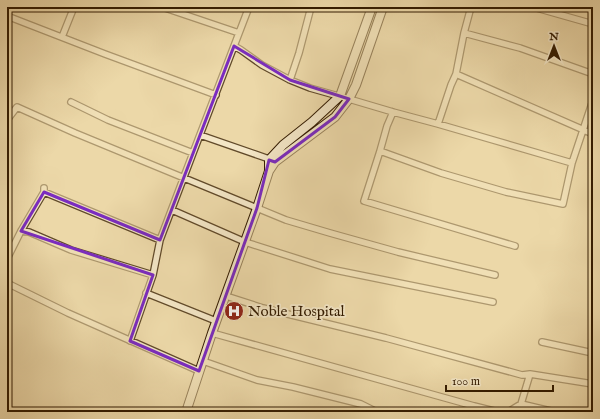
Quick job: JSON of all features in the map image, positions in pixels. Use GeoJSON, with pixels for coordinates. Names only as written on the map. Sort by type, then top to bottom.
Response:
{"type":"FeatureCollection","features":[{"type":"Feature","properties":{"kind":"main road"},"geometry":{"type":"LineString","coordinates":[[189,411],[199,371],[257,208],[272,161],[283,145],[317,118],[340,96],[372,7]]}},
{"type":"Feature","properties":{"kind":"main road"},"geometry":{"type":"LineString","coordinates":[[272,161],[335,117],[349,99],[356,85],[383,7]]}},
{"type":"Feature","properties":{"kind":"street"},"geometry":{"type":"LineString","coordinates":[[62,37],[74,7]]}},
{"type":"Feature","properties":{"kind":"street"},"geometry":{"type":"LineString","coordinates":[[162,7],[239,33]]}},
{"type":"Feature","properties":{"kind":"street"},"geometry":{"type":"LineString","coordinates":[[130,341],[153,275],[160,240],[249,7]]}},
{"type":"Feature","properties":{"kind":"street"},"geometry":{"type":"LineString","coordinates":[[290,80],[311,7]]}},
{"type":"Feature","properties":{"kind":"street"},"geometry":{"type":"LineString","coordinates":[[438,124],[456,74],[471,7]]}},
{"type":"Feature","properties":{"kind":"street"},"geometry":{"type":"LineString","coordinates":[[534,7],[593,24]]}},
{"type":"Feature","properties":{"kind":"street"},"geometry":{"type":"LineString","coordinates":[[7,16],[216,95]]}},
{"type":"Feature","properties":{"kind":"street"},"geometry":{"type":"LineString","coordinates":[[464,33],[520,48],[593,74]]}},
{"type":"Feature","properties":{"kind":"street"},"geometry":{"type":"LineString","coordinates":[[234,46],[262,65],[290,80],[310,88],[572,163]]}},
{"type":"Feature","properties":{"kind":"street"},"geometry":{"type":"LineString","coordinates":[[456,74],[593,134]]}},
{"type":"Feature","properties":{"kind":"street"},"geometry":{"type":"LineString","coordinates":[[71,102],[108,120],[193,153]]}},
{"type":"Feature","properties":{"kind":"street"},"geometry":{"type":"LineString","coordinates":[[380,151],[449,175],[506,192],[562,204],[572,163],[592,103]]}},
{"type":"Feature","properties":{"kind":"street"},"geometry":{"type":"LineString","coordinates":[[7,120],[17,107],[75,133],[286,220],[398,252],[495,275]]}},
{"type":"Feature","properties":{"kind":"street"},"geometry":{"type":"LineString","coordinates":[[393,112],[387,126],[364,201],[516,246]]}},
{"type":"Feature","properties":{"kind":"street"},"geometry":{"type":"LineString","coordinates":[[200,134],[272,161]]}},
{"type":"Feature","properties":{"kind":"street"},"geometry":{"type":"LineString","coordinates":[[7,259],[44,190],[160,240]]}},
{"type":"Feature","properties":{"kind":"street"},"geometry":{"type":"LineString","coordinates":[[172,210],[245,242],[330,269],[493,302]]}},
{"type":"Feature","properties":{"kind":"street"},"geometry":{"type":"LineString","coordinates":[[21,231],[29,232],[71,250],[153,275]]}},
{"type":"Feature","properties":{"kind":"street"},"geometry":{"type":"LineString","coordinates":[[7,283],[68,313],[199,371]]}},
{"type":"Feature","properties":{"kind":"street"},"geometry":{"type":"LineString","coordinates":[[146,293],[216,321]]}},
{"type":"Feature","properties":{"kind":"street"},"geometry":{"type":"LineString","coordinates":[[226,296],[263,308],[386,338],[522,375],[530,374],[593,384]]}},
{"type":"Feature","properties":{"kind":"street"},"geometry":{"type":"LineString","coordinates":[[212,333],[473,409],[498,412]]}},
{"type":"Feature","properties":{"kind":"street"},"geometry":{"type":"LineString","coordinates":[[542,342],[593,353]]}},
{"type":"Feature","properties":{"kind":"street"},"geometry":{"type":"LineString","coordinates":[[203,361],[257,380],[293,387],[361,404],[377,412]]}},
{"type":"Feature","properties":{"kind":"street"},"geometry":{"type":"LineString","coordinates":[[508,412],[521,404],[530,374]]}},
{"type":"Feature","properties":{"kind":"street"},"geometry":{"type":"LineString","coordinates":[[521,404],[555,412]]}},
{"type":"Feature","properties":{"kind":"highlighted area"},"geometry":{"type":"Polygon","coordinates":[[[234,46],[290,80],[349,99],[335,117],[275,162],[269,160],[257,208],[199,371],[130,341],[153,275],[21,231],[44,192],[160,240],[234,46]]]}},
{"type":"Feature","properties":{"kind":"place","name":"Noble Hospital"},"geometry":{"type":"Point","coordinates":[234,311]}}]}
